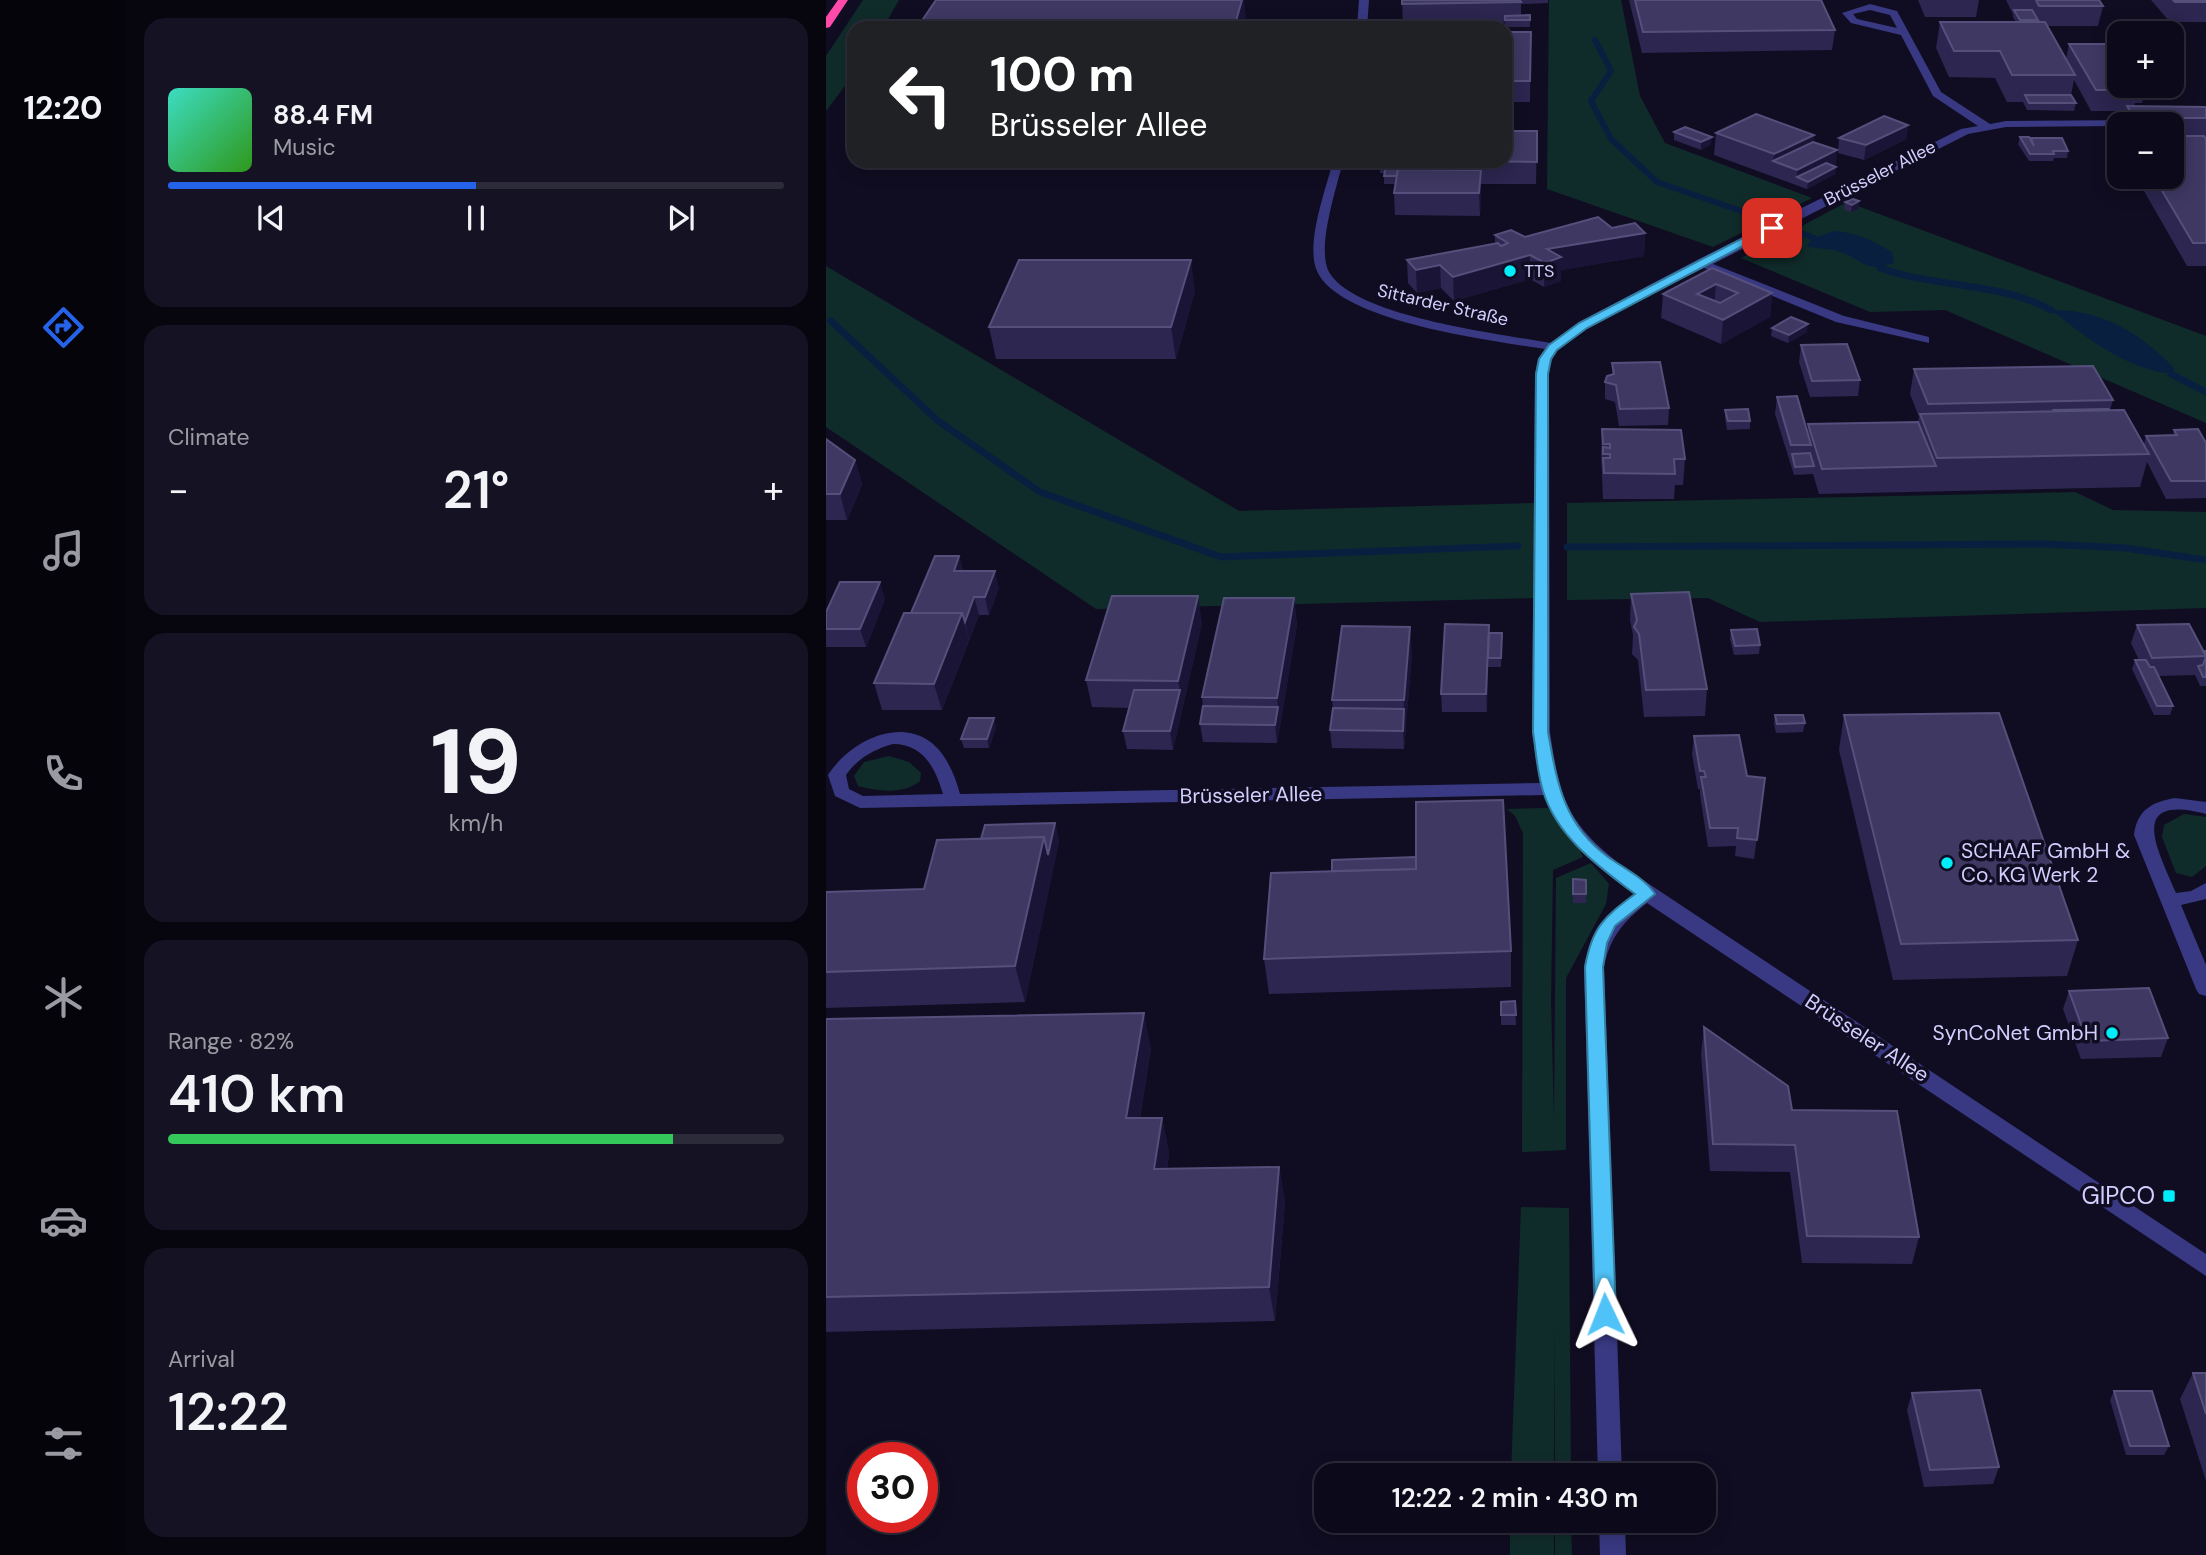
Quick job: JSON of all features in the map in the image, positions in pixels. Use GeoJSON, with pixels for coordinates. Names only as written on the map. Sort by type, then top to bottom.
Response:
{"type":"FeatureCollection","features":[{"type":"Feature","properties":{"kind":"highway"},"geometry":{"type":"LineString","coordinates":[[826,25],[842,1]]}},
{"type":"Feature","properties":{"kind":"street"},"geometry":{"type":"LineString","coordinates":[[1362,21],[1364,0]]}},
{"type":"Feature","properties":{"kind":"street"},"geometry":{"type":"LineString","coordinates":[[1902,32],[1854,21],[1847,13],[1861,7],[1888,10],[1896,16],[1902,32],[1917,53],[1937,94],[1986,126]]}},
{"type":"Feature","properties":{"kind":"street","name":"Brüsseler Allee"},"geometry":{"type":"LineString","coordinates":[[2107,123],[1986,126],[1947,139],[1701,262],[1583,325],[1553,347],[1545,359],[1542,374],[1541,732],[1550,789],[1560,813],[1595,856],[1647,894],[2206,1266]]}},
{"type":"Feature","properties":{"kind":"street","name":"Sittarder Straße"},"geometry":{"type":"LineString","coordinates":[[1337,168],[1319,255],[1323,271],[1341,291],[1361,304],[1411,319],[1553,347]]}},
{"type":"Feature","properties":{"kind":"street"},"geometry":{"type":"LineString","coordinates":[[1701,262],[1840,319],[1924,340]]}},
{"type":"Feature","properties":{"kind":"street","name":"Brüsseler Allee"},"geometry":{"type":"LineString","coordinates":[[953,800],[949,780],[930,752],[912,742],[886,741],[859,750],[849,757],[837,775],[841,792],[860,802],[1550,789]]}},
{"type":"Feature","properties":{"kind":"street"},"geometry":{"type":"LineString","coordinates":[[2206,808],[2168,804],[2147,815],[2142,824],[2143,835],[2206,989]]}},
{"type":"Feature","properties":{"kind":"street"},"geometry":{"type":"LineString","coordinates":[[2170,901],[2196,897],[2206,890]]}},
{"type":"Feature","properties":{"kind":"street"},"geometry":{"type":"LineString","coordinates":[[1610,1463],[1594,967],[1598,943],[1609,922],[1647,894]]}},
{"type":"Feature","properties":{"kind":"street"},"geometry":{"type":"LineString","coordinates":[[1612,1533],[1613,1555]]}},
{"type":"Feature","properties":{"kind":"green space"},"geometry":{"type":"Polygon","coordinates":[[[863,0],[899,0],[887,21],[849,21],[863,0]]]}},
{"type":"Feature","properties":{"kind":"green space"},"geometry":{"type":"Polygon","coordinates":[[[1549,0],[1621,0],[1640,96],[1665,143],[1812,198],[1713,247],[1547,189],[1549,0]]]}},
{"type":"Feature","properties":{"kind":"green space"},"geometry":{"type":"Polygon","coordinates":[[[847,24],[847,83],[826,111],[826,56],[847,24]]]}},
{"type":"Feature","properties":{"kind":"green space"},"geometry":{"type":"Polygon","coordinates":[[[1847,202],[2206,336],[2206,423],[1945,310],[1870,312],[1741,258],[1847,202]]]}},
{"type":"Feature","properties":{"kind":"green space"},"geometry":{"type":"Polygon","coordinates":[[[826,266],[1239,511],[1537,503],[1537,598],[1096,609],[826,427],[826,266]]]}},
{"type":"Feature","properties":{"kind":"green space"},"geometry":{"type":"Polygon","coordinates":[[[2075,492],[2113,510],[2206,512],[2206,608],[1760,622],[1708,598],[1567,600],[1567,503],[2075,492]]]}},
{"type":"Feature","properties":{"kind":"green space"},"geometry":{"type":"Polygon","coordinates":[[[889,756],[909,762],[921,773],[920,781],[898,790],[858,786],[854,776],[864,762],[889,756]]]}},
{"type":"Feature","properties":{"kind":"green space"},"geometry":{"type":"Polygon","coordinates":[[[1548,808],[1574,838],[1583,857],[1553,870],[1551,1001],[1554,1118],[1556,878],[1591,863],[1609,884],[1606,904],[1566,978],[1566,1150],[1522,1152],[1523,833],[1515,816],[1507,809],[1548,808]]]}},
{"type":"Feature","properties":{"kind":"green space"},"geometry":{"type":"Polygon","coordinates":[[[2184,814],[2206,817],[2206,866],[2192,877],[2176,873],[2162,837],[2164,825],[2184,814]]]}},
{"type":"Feature","properties":{"kind":"green space"},"geometry":{"type":"Polygon","coordinates":[[[1521,1207],[1569,1208],[1571,1463],[1555,1463],[1555,1320],[1554,1463],[1511,1463],[1521,1207]]]}},
{"type":"Feature","properties":{"kind":"green space"},"geometry":{"type":"Polygon","coordinates":[[[1510,1533],[1554,1533],[1554,1555],[1510,1555],[1510,1533]]]}},
{"type":"Feature","properties":{"kind":"green space"},"geometry":{"type":"Polygon","coordinates":[[[1555,1533],[1571,1533],[1572,1555],[1555,1555],[1555,1533]]]}},
{"type":"Feature","properties":{"kind":"water"},"geometry":{"type":"Polygon","coordinates":[[[1834,231],[1857,235],[1878,244],[1892,252],[1894,263],[1877,267],[1865,265],[1836,251],[1806,246],[1814,238],[1834,231]]]}},
{"type":"Feature","properties":{"kind":"water"},"geometry":{"type":"Polygon","coordinates":[[[2051,310],[2087,314],[2119,326],[2148,344],[2175,369],[2171,374],[2154,371],[2122,358],[2092,341],[2051,310]]]}},
{"type":"Feature","properties":{"kind":"building"},"geometry":{"type":"Polygon","coordinates":[[[936,0],[1242,0],[1236,21],[922,21],[936,0]]]}},
{"type":"Feature","properties":{"kind":"building"},"geometry":{"type":"Polygon","coordinates":[[[1402,0],[1520,0],[1521,2],[1402,4],[1402,0]]]}},
{"type":"Feature","properties":{"kind":"building"},"geometry":{"type":"Polygon","coordinates":[[[1635,0],[1821,0],[1835,30],[1643,32],[1635,0]]]}},
{"type":"Feature","properties":{"kind":"building"},"geometry":{"type":"Polygon","coordinates":[[[2036,0],[2099,0],[2103,6],[2039,6],[2036,0]]]}},
{"type":"Feature","properties":{"kind":"building"},"geometry":{"type":"Polygon","coordinates":[[[2173,0],[2206,0],[2206,2],[2175,2],[2173,0]]]}},
{"type":"Feature","properties":{"kind":"building"},"geometry":{"type":"Polygon","coordinates":[[[2014,10],[2032,10],[2038,20],[2020,20],[2014,10]]]}},
{"type":"Feature","properties":{"kind":"building"},"geometry":{"type":"Polygon","coordinates":[[[1530,15],[1530,20],[1505,20],[1505,16],[1530,15]]]}},
{"type":"Feature","properties":{"kind":"building"},"geometry":{"type":"Polygon","coordinates":[[[1940,22],[2045,22],[2075,75],[2012,75],[2000,51],[1954,51],[1940,22]]]}},
{"type":"Feature","properties":{"kind":"building"},"geometry":{"type":"Polygon","coordinates":[[[1512,32],[1531,32],[1530,81],[1512,81],[1512,32]]]}},
{"type":"Feature","properties":{"kind":"building"},"geometry":{"type":"Polygon","coordinates":[[[2069,44],[2107,44],[2107,90],[2096,90],[2069,44]]]}},
{"type":"Feature","properties":{"kind":"building"},"geometry":{"type":"Polygon","coordinates":[[[2025,95],[2071,95],[2076,103],[2029,103],[2025,95]]]}},
{"type":"Feature","properties":{"kind":"building"},"geometry":{"type":"Polygon","coordinates":[[[2127,106],[2206,107],[2206,118],[2184,118],[2184,112],[2130,112],[2127,106]]]}},
{"type":"Feature","properties":{"kind":"building"},"geometry":{"type":"Polygon","coordinates":[[[1756,114],[1814,135],[1774,154],[1716,133],[1756,114]]]}},
{"type":"Feature","properties":{"kind":"building"},"geometry":{"type":"Polygon","coordinates":[[[1884,116],[1908,125],[1866,145],[1839,138],[1884,116]]]}},
{"type":"Feature","properties":{"kind":"building"},"geometry":{"type":"Polygon","coordinates":[[[1685,127],[1712,137],[1701,142],[1674,132],[1685,127]]]}},
{"type":"Feature","properties":{"kind":"building"},"geometry":{"type":"Polygon","coordinates":[[[1512,131],[1537,131],[1537,162],[1512,162],[1512,131]]]}},
{"type":"Feature","properties":{"kind":"building"},"geometry":{"type":"Polygon","coordinates":[[[2184,136],[2204,136],[2206,243],[2193,243],[2161,189],[2184,189],[2184,136]]]}},
{"type":"Feature","properties":{"kind":"building"},"geometry":{"type":"Polygon","coordinates":[[[2020,137],[2029,137],[2034,146],[2031,138],[2062,138],[2068,151],[2030,154],[2020,137]]]}},
{"type":"Feature","properties":{"kind":"building"},"geometry":{"type":"Polygon","coordinates":[[[1813,142],[1837,150],[1797,170],[1773,161],[1813,142]]]}},
{"type":"Feature","properties":{"kind":"building"},"geometry":{"type":"Polygon","coordinates":[[[1826,163],[1836,167],[1808,182],[1797,177],[1826,163]]]}},
{"type":"Feature","properties":{"kind":"building"},"geometry":{"type":"Polygon","coordinates":[[[1385,168],[1401,168],[1398,169],[1397,176],[1384,176],[1385,168]]]}},
{"type":"Feature","properties":{"kind":"building"},"geometry":{"type":"Polygon","coordinates":[[[1401,168],[1471,168],[1471,169],[1401,168]]]}},
{"type":"Feature","properties":{"kind":"building"},"geometry":{"type":"Polygon","coordinates":[[[1398,169],[1481,170],[1479,193],[1394,193],[1398,169]]]}},
{"type":"Feature","properties":{"kind":"building"},"geometry":{"type":"Polygon","coordinates":[[[1853,199],[1859,201],[1852,205],[1845,202],[1853,199]]]}},
{"type":"Feature","properties":{"kind":"building"},"geometry":{"type":"Polygon","coordinates":[[[1598,217],[1612,228],[1635,223],[1645,233],[1547,249],[1561,257],[1545,263],[1530,255],[1453,277],[1440,265],[1416,270],[1407,260],[1498,243],[1501,246],[1508,243],[1495,235],[1511,230],[1525,237],[1598,217]]]}},
{"type":"Feature","properties":{"kind":"building"},"geometry":{"type":"Polygon","coordinates":[[[1019,260],[1191,260],[1171,327],[989,327],[1019,260]]]}},
{"type":"Feature","properties":{"kind":"building"},"geometry":{"type":"Polygon","coordinates":[[[1712,268],[1772,293],[1723,320],[1663,294],[1712,268]],[[1716,284],[1697,294],[1720,303],[1738,293],[1716,284]]]}},
{"type":"Feature","properties":{"kind":"building"},"geometry":{"type":"Polygon","coordinates":[[[1791,317],[1808,324],[1789,335],[1772,328],[1791,317]]]}},
{"type":"Feature","properties":{"kind":"building"},"geometry":{"type":"Polygon","coordinates":[[[1847,344],[1860,380],[1812,381],[1801,345],[1847,344]]]}},
{"type":"Feature","properties":{"kind":"building"},"geometry":{"type":"Polygon","coordinates":[[[1660,362],[1669,408],[1620,409],[1616,385],[1605,382],[1607,376],[1614,374],[1612,363],[1660,362]]]}},
{"type":"Feature","properties":{"kind":"building"},"geometry":{"type":"Polygon","coordinates":[[[2093,366],[2113,400],[1928,404],[1914,369],[2093,366]]]}},
{"type":"Feature","properties":{"kind":"building"},"geometry":{"type":"Polygon","coordinates":[[[1797,396],[1811,445],[1791,445],[1777,397],[1797,396]]]}},
{"type":"Feature","properties":{"kind":"building"},"geometry":{"type":"Polygon","coordinates":[[[1748,409],[1750,421],[1728,421],[1725,410],[1748,409]]]}},
{"type":"Feature","properties":{"kind":"building"},"geometry":{"type":"Polygon","coordinates":[[[2108,409],[2110,410],[2054,410],[2108,409]]]}},
{"type":"Feature","properties":{"kind":"building"},"geometry":{"type":"Polygon","coordinates":[[[2124,410],[2149,454],[1937,458],[1920,414],[2124,410]]]}},
{"type":"Feature","properties":{"kind":"building"},"geometry":{"type":"Polygon","coordinates":[[[1918,422],[1936,466],[1822,469],[1808,424],[1918,422]]]}},
{"type":"Feature","properties":{"kind":"building"},"geometry":{"type":"Polygon","coordinates":[[[1602,429],[1681,430],[1685,459],[1674,459],[1675,474],[1604,473],[1603,458],[1610,458],[1610,454],[1603,454],[1603,447],[1610,448],[1610,444],[1603,444],[1602,429]]]}},
{"type":"Feature","properties":{"kind":"building"},"geometry":{"type":"Polygon","coordinates":[[[2198,429],[2206,443],[2206,481],[2171,481],[2146,436],[2177,435],[2174,430],[2198,429]]]}},
{"type":"Feature","properties":{"kind":"building"},"geometry":{"type":"Polygon","coordinates":[[[826,439],[855,460],[840,494],[826,494],[826,439]]]}},
{"type":"Feature","properties":{"kind":"building"},"geometry":{"type":"Polygon","coordinates":[[[1810,453],[1814,466],[1795,467],[1792,454],[1810,453]]]}},
{"type":"Feature","properties":{"kind":"building"},"geometry":{"type":"Polygon","coordinates":[[[935,556],[959,556],[954,571],[995,571],[985,597],[974,597],[965,622],[962,613],[911,613],[935,556]]]}},
{"type":"Feature","properties":{"kind":"building"},"geometry":{"type":"Polygon","coordinates":[[[840,582],[880,582],[860,629],[826,629],[826,612],[840,582]]]}},
{"type":"Feature","properties":{"kind":"building"},"geometry":{"type":"Polygon","coordinates":[[[1689,592],[1707,689],[1646,690],[1639,634],[1634,627],[1637,620],[1631,594],[1689,592]]]}},
{"type":"Feature","properties":{"kind":"building"},"geometry":{"type":"Polygon","coordinates":[[[1112,596],[1198,596],[1178,681],[1086,680],[1112,596]]]}},
{"type":"Feature","properties":{"kind":"building"},"geometry":{"type":"Polygon","coordinates":[[[1224,598],[1294,598],[1277,698],[1202,697],[1224,598]]]}},
{"type":"Feature","properties":{"kind":"building"},"geometry":{"type":"Polygon","coordinates":[[[904,613],[962,613],[934,684],[874,683],[904,613]]]}},
{"type":"Feature","properties":{"kind":"building"},"geometry":{"type":"Polygon","coordinates":[[[1445,624],[1489,625],[1486,694],[1441,694],[1445,624]]]}},
{"type":"Feature","properties":{"kind":"building"},"geometry":{"type":"Polygon","coordinates":[[[2189,624],[2206,656],[2152,658],[2137,625],[2189,624]]]}},
{"type":"Feature","properties":{"kind":"building"},"geometry":{"type":"Polygon","coordinates":[[[1342,626],[1410,627],[1404,700],[1332,700],[1342,626]]]}},
{"type":"Feature","properties":{"kind":"building"},"geometry":{"type":"Polygon","coordinates":[[[1757,629],[1760,645],[1735,646],[1731,630],[1757,629]]]}},
{"type":"Feature","properties":{"kind":"building"},"geometry":{"type":"Polygon","coordinates":[[[1489,633],[1502,633],[1501,658],[1488,658],[1489,633]]]}},
{"type":"Feature","properties":{"kind":"building"},"geometry":{"type":"Polygon","coordinates":[[[2206,656],[2206,677],[2203,677],[2198,666],[2203,665],[2206,656]]]}},
{"type":"Feature","properties":{"kind":"building"},"geometry":{"type":"Polygon","coordinates":[[[2135,660],[2146,660],[2150,667],[2154,667],[2173,706],[2157,706],[2135,660]]]}},
{"type":"Feature","properties":{"kind":"building"},"geometry":{"type":"Polygon","coordinates":[[[1134,690],[1180,690],[1170,731],[1123,731],[1134,690]]]}},
{"type":"Feature","properties":{"kind":"building"},"geometry":{"type":"Polygon","coordinates":[[[1203,706],[1278,707],[1275,725],[1200,724],[1203,706]]]}},
{"type":"Feature","properties":{"kind":"building"},"geometry":{"type":"Polygon","coordinates":[[[1333,708],[1404,709],[1403,731],[1330,730],[1333,708]]]}},
{"type":"Feature","properties":{"kind":"building","name":"SCHAAF GmbH & Co. KG Werk 2"},"geometry":{"type":"Polygon","coordinates":[[[1999,713],[2078,940],[1901,944],[1844,715],[1999,713]]]}},
{"type":"Feature","properties":{"kind":"building"},"geometry":{"type":"Polygon","coordinates":[[[1775,715],[1803,715],[1805,723],[1777,724],[1775,715]]]}},
{"type":"Feature","properties":{"kind":"building"},"geometry":{"type":"Polygon","coordinates":[[[969,718],[994,718],[987,739],[961,739],[969,718]]]}},
{"type":"Feature","properties":{"kind":"building"},"geometry":{"type":"Polygon","coordinates":[[[1739,735],[1747,776],[1765,778],[1757,840],[1737,838],[1738,828],[1710,828],[1701,777],[1706,777],[1704,771],[1700,771],[1694,736],[1739,735]]]}},
{"type":"Feature","properties":{"kind":"building"},"geometry":{"type":"Polygon","coordinates":[[[1503,800],[1511,951],[1264,959],[1271,873],[1416,869],[1416,802],[1503,800]]]}},
{"type":"Feature","properties":{"kind":"building"},"geometry":{"type":"Polygon","coordinates":[[[1055,823],[1048,855],[1044,837],[981,839],[985,825],[1055,823]]]}},
{"type":"Feature","properties":{"kind":"building"},"geometry":{"type":"Polygon","coordinates":[[[1044,837],[1015,966],[826,972],[826,892],[924,889],[937,840],[1044,837]]]}},
{"type":"Feature","properties":{"kind":"building"},"geometry":{"type":"Polygon","coordinates":[[[1416,857],[1416,869],[1332,871],[1332,860],[1416,857]]]}},
{"type":"Feature","properties":{"kind":"building"},"geometry":{"type":"Polygon","coordinates":[[[1573,879],[1586,880],[1586,894],[1573,894],[1573,879]]]}},
{"type":"Feature","properties":{"kind":"building"},"geometry":{"type":"Polygon","coordinates":[[[2149,988],[2168,1038],[2087,1041],[2069,991],[2149,988]]]}},
{"type":"Feature","properties":{"kind":"building"},"geometry":{"type":"Polygon","coordinates":[[[1515,1001],[1516,1015],[1501,1015],[1501,1002],[1515,1001]]]}},
{"type":"Feature","properties":{"kind":"building"},"geometry":{"type":"Polygon","coordinates":[[[1144,1013],[1126,1118],[1162,1118],[1154,1169],[1279,1167],[1269,1287],[826,1297],[826,1019],[1144,1013]]]}},
{"type":"Feature","properties":{"kind":"building"},"geometry":{"type":"Polygon","coordinates":[[[1704,1027],[1788,1086],[1792,1110],[1897,1111],[1919,1237],[1807,1236],[1795,1145],[1713,1144],[1704,1027]]]}},
{"type":"Feature","properties":{"kind":"building"},"geometry":{"type":"Polygon","coordinates":[[[2193,1373],[2206,1373],[2206,1414],[2193,1373]]]}},
{"type":"Feature","properties":{"kind":"building"},"geometry":{"type":"Polygon","coordinates":[[[1980,1390],[1999,1467],[1930,1470],[1912,1393],[1980,1390]]]}},
{"type":"Feature","properties":{"kind":"building"},"geometry":{"type":"Polygon","coordinates":[[[2114,1391],[2152,1391],[2169,1446],[2130,1446],[2114,1391]]]}},
{"type":"Feature","properties":{"kind":"waterway"},"geometry":{"type":"LineString","coordinates":[[1595,40],[1611,71],[1591,101],[1611,139],[1657,182],[1767,220]]}},
{"type":"Feature","properties":{"kind":"waterway"},"geometry":{"type":"LineString","coordinates":[[1793,230],[1814,238]]}},
{"type":"Feature","properties":{"kind":"waterway"},"geometry":{"type":"LineString","coordinates":[[1880,268],[1923,279],[2011,294],[2051,310]]}},
{"type":"Feature","properties":{"kind":"waterway"},"geometry":{"type":"LineString","coordinates":[[831,321],[937,420],[1040,492],[1221,557],[1518,546]]}},
{"type":"Feature","properties":{"kind":"waterway"},"geometry":{"type":"LineString","coordinates":[[2171,374],[2206,392]]}},
{"type":"Feature","properties":{"kind":"waterway"},"geometry":{"type":"LineString","coordinates":[[1567,547],[2045,544],[2126,548],[2206,560]]}},
{"type":"Feature","properties":{"kind":"place","name":"TTS"},"geometry":{"type":"Point","coordinates":[1510,271]}},
{"type":"Feature","properties":{"kind":"place","name":"SCHAAF GmbH & Co. KG Werk 2"},"geometry":{"type":"Point","coordinates":[1947,863]}},
{"type":"Feature","properties":{"kind":"place","name":"SynCoNet GmbH"},"geometry":{"type":"Point","coordinates":[2112,1033]}},
{"type":"Feature","properties":{"kind":"place","name":"GIPCO"},"geometry":{"type":"Point","coordinates":[2169,1196]}},
{"type":"Feature","properties":{"kind":"route"},"geometry":{"type":"LineString","coordinates":[[1605,1314],[1594,967],[1598,943],[1609,922],[1647,894],[1595,856],[1560,813],[1550,789],[1541,732],[1542,374],[1545,359],[1553,347],[1583,325],[1701,262],[1772,228]]}}]}
